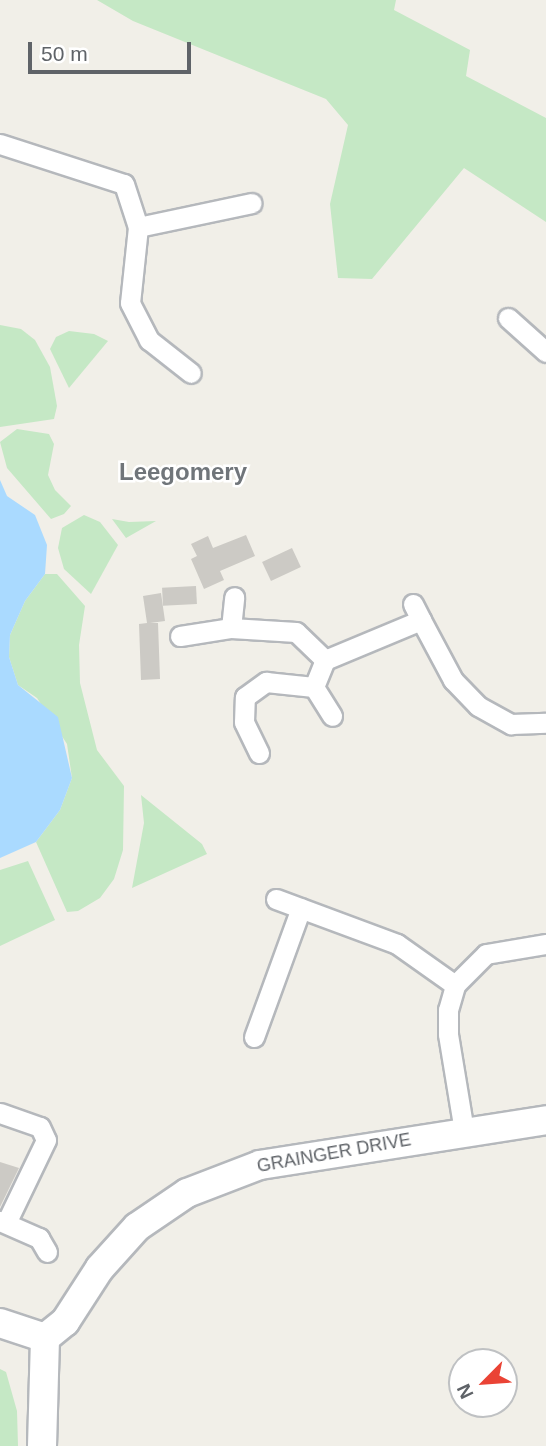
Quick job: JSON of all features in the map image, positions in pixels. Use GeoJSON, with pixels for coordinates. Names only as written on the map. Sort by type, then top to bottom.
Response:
{"type":"FeatureCollection","features":[{"type":"Feature","properties":{"kind":"street"},"geometry":{"type":"LineString","coordinates":[[0,144],[124,184],[138,227],[130,303],[149,340],[191,373]]}},
{"type":"Feature","properties":{"kind":"street"},"geometry":{"type":"LineString","coordinates":[[138,227],[253,203]]}},
{"type":"Feature","properties":{"kind":"street"},"geometry":{"type":"LineString","coordinates":[[508,318],[546,352]]}},
{"type":"Feature","properties":{"kind":"street"},"geometry":{"type":"LineString","coordinates":[[231,628],[234,597]]}},
{"type":"Feature","properties":{"kind":"street"},"geometry":{"type":"LineString","coordinates":[[314,687],[325,660],[417,612],[453,680],[478,706],[511,724],[546,723]]}},
{"type":"Feature","properties":{"kind":"street"},"geometry":{"type":"LineString","coordinates":[[180,636],[231,628],[296,632],[325,660]]}},
{"type":"Feature","properties":{"kind":"street"},"geometry":{"type":"LineString","coordinates":[[259,753],[244,722],[245,697],[266,682],[314,687]]}},
{"type":"Feature","properties":{"kind":"street"},"geometry":{"type":"LineString","coordinates":[[314,687],[332,716]]}},
{"type":"Feature","properties":{"kind":"street"},"geometry":{"type":"LineString","coordinates":[[276,899],[397,944],[455,985]]}},
{"type":"Feature","properties":{"kind":"street"},"geometry":{"type":"LineString","coordinates":[[254,1037],[301,908]]}},
{"type":"Feature","properties":{"kind":"street"},"geometry":{"type":"LineString","coordinates":[[464,1131],[448,1034],[447,1010],[455,985],[486,954],[546,944]]}},
{"type":"Feature","properties":{"kind":"street"},"geometry":{"type":"LineString","coordinates":[[0,1113],[40,1127],[46,1140],[4,1221],[39,1238],[47,1252]]}},
{"type":"Feature","properties":{"kind":"street","name":"GRAINGER DRIVE"},"geometry":{"type":"LineString","coordinates":[[45,1338],[65,1322],[100,1268],[137,1227],[187,1193],[260,1164],[546,1120]]}},
{"type":"Feature","properties":{"kind":"street"},"geometry":{"type":"LineString","coordinates":[[0,1323],[45,1338],[42,1446]]}},
{"type":"Feature","properties":{"kind":"green space"},"geometry":{"type":"Polygon","coordinates":[[[97,0],[396,0],[394,10],[470,50],[466,76],[546,118],[546,222],[464,168],[372,279],[338,278],[330,204],[348,125],[326,99],[133,21],[97,0]]]}},
{"type":"Feature","properties":{"kind":"green space"},"geometry":{"type":"Polygon","coordinates":[[[0,325],[21,329],[35,340],[50,367],[57,406],[54,419],[0,427],[0,325]]]}},
{"type":"Feature","properties":{"kind":"green space"},"geometry":{"type":"Polygon","coordinates":[[[69,331],[94,334],[108,341],[69,388],[50,349],[56,337],[69,331]]]}},
{"type":"Feature","properties":{"kind":"green space"},"geometry":{"type":"Polygon","coordinates":[[[17,429],[49,434],[54,444],[48,475],[55,490],[71,506],[64,514],[51,519],[7,468],[0,442],[17,429]]]}},
{"type":"Feature","properties":{"kind":"green space"},"geometry":{"type":"Polygon","coordinates":[[[84,515],[100,522],[118,545],[91,594],[64,569],[58,548],[62,528],[84,515]]]}},
{"type":"Feature","properties":{"kind":"green space"},"geometry":{"type":"Polygon","coordinates":[[[112,519],[129,522],[156,521],[126,538],[112,519]]]}},
{"type":"Feature","properties":{"kind":"green space"},"geometry":{"type":"Polygon","coordinates":[[[45,574],[57,574],[85,606],[79,645],[80,683],[97,750],[124,786],[123,850],[114,879],[100,898],[78,911],[67,912],[36,842],[60,810],[72,778],[67,744],[37,698],[18,685],[9,657],[10,635],[25,601],[45,574]]]}},
{"type":"Feature","properties":{"kind":"green space"},"geometry":{"type":"Polygon","coordinates":[[[141,795],[202,844],[207,854],[132,888],[144,823],[141,795]]]}},
{"type":"Feature","properties":{"kind":"green space"},"geometry":{"type":"Polygon","coordinates":[[[28,861],[55,920],[0,946],[0,870],[28,861]]]}},
{"type":"Feature","properties":{"kind":"green space"},"geometry":{"type":"Polygon","coordinates":[[[0,1369],[6,1372],[17,1411],[18,1446],[0,1446],[0,1369]]]}},
{"type":"Feature","properties":{"kind":"water"},"geometry":{"type":"Polygon","coordinates":[[[0,480],[7,496],[35,515],[47,545],[45,574],[25,601],[10,635],[9,657],[18,685],[58,717],[72,778],[60,810],[36,842],[0,858],[0,480]]]}},
{"type":"Feature","properties":{"kind":"building"},"geometry":{"type":"Polygon","coordinates":[[[246,535],[255,556],[220,571],[224,580],[204,589],[191,559],[197,556],[191,544],[208,536],[213,548],[246,535]]]}},
{"type":"Feature","properties":{"kind":"building"},"geometry":{"type":"Polygon","coordinates":[[[292,548],[301,567],[271,581],[262,562],[292,548]]]}},
{"type":"Feature","properties":{"kind":"building"},"geometry":{"type":"Polygon","coordinates":[[[196,586],[197,604],[163,606],[162,588],[196,586]]]}},
{"type":"Feature","properties":{"kind":"building"},"geometry":{"type":"Polygon","coordinates":[[[161,593],[165,621],[150,623],[158,623],[160,679],[141,680],[139,624],[147,623],[143,596],[161,593]]]}},
{"type":"Feature","properties":{"kind":"building"},"geometry":{"type":"Polygon","coordinates":[[[0,1162],[19,1168],[0,1207],[0,1162]]]}},
{"type":"Feature","properties":{"kind":"district","name":"Leegomery"},"geometry":{"type":"Point","coordinates":[183,472]}}]}
